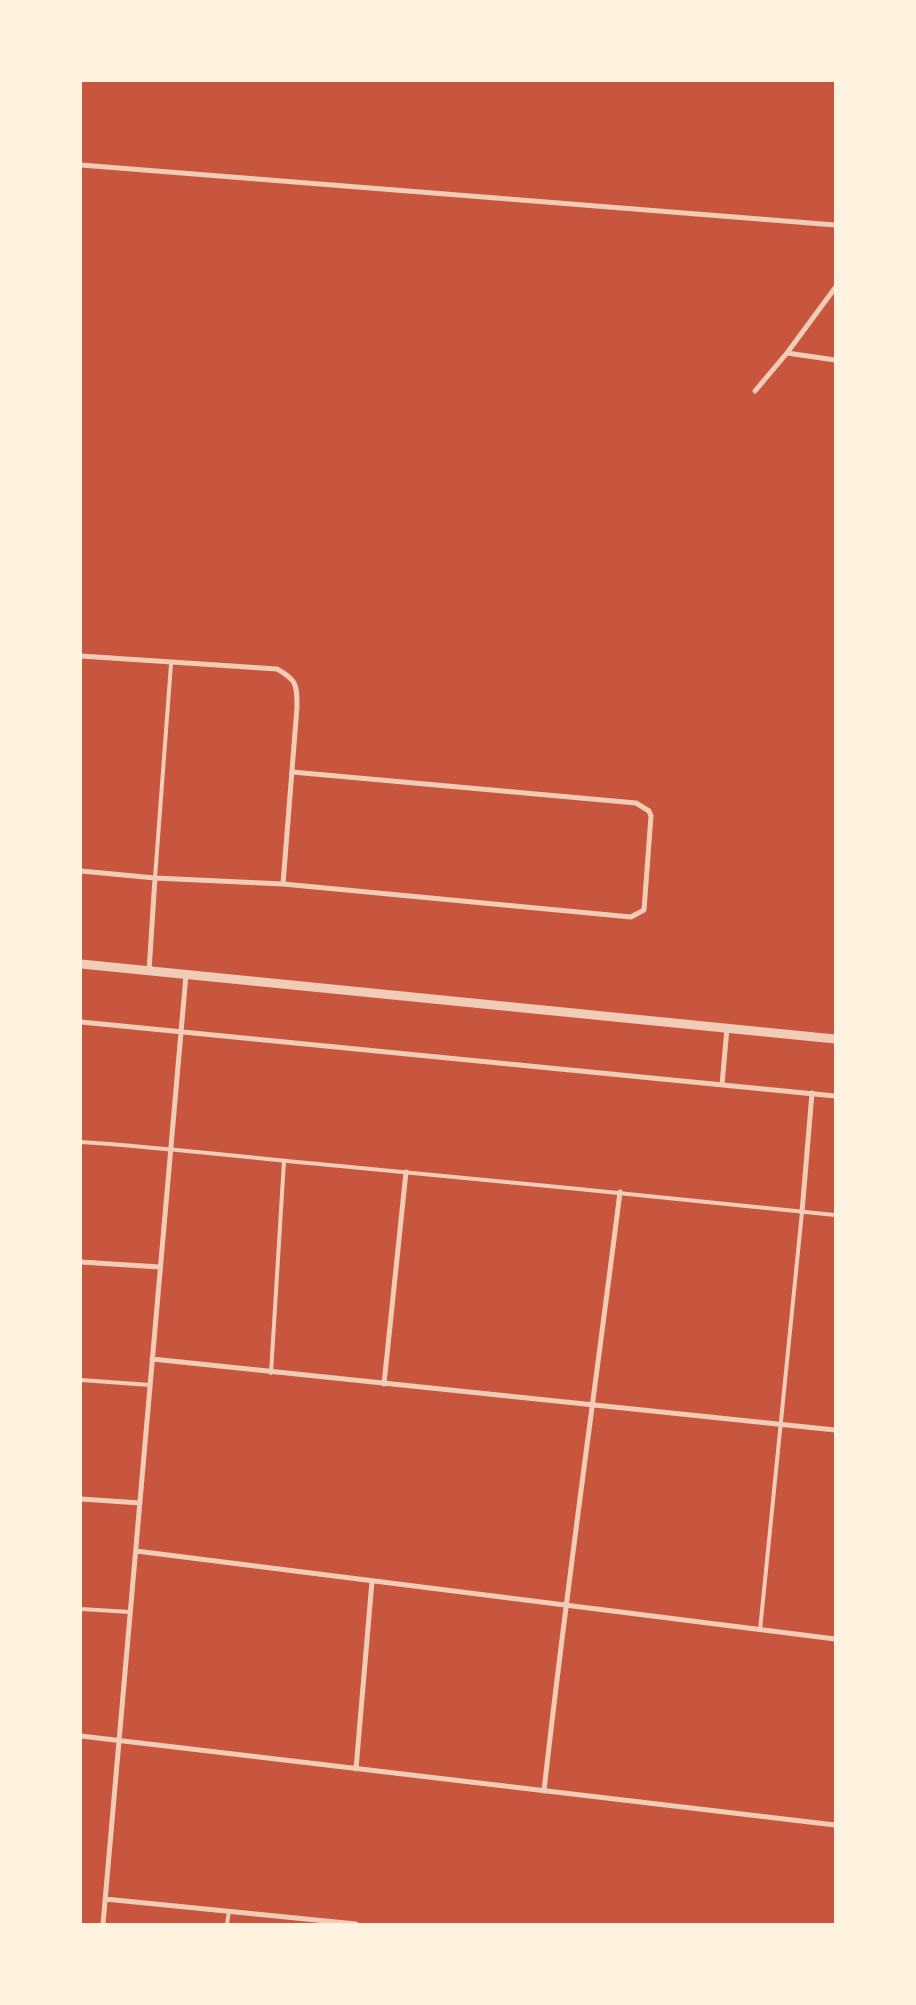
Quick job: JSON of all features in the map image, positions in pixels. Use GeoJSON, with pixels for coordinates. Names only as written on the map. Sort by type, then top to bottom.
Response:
{"type":"FeatureCollection","features":[{"type":"Feature","properties":{"kind":"street"},"geometry":{"type":"LineString","coordinates":[[81,165],[835,224]]}},
{"type":"Feature","properties":{"kind":"street"},"geometry":{"type":"LineString","coordinates":[[754,392],[787,354],[835,288]]}},
{"type":"Feature","properties":{"kind":"street"},"geometry":{"type":"LineString","coordinates":[[787,354],[835,360]]}},
{"type":"Feature","properties":{"kind":"street"},"geometry":{"type":"LineString","coordinates":[[81,656],[171,664],[277,670],[292,677],[297,688],[298,708],[283,884]]}},
{"type":"Feature","properties":{"kind":"street"},"geometry":{"type":"LineString","coordinates":[[81,871],[155,878],[283,884],[631,917],[644,910],[651,816],[648,811],[636,803],[292,772]]}},
{"type":"Feature","properties":{"kind":"street"},"geometry":{"type":"LineString","coordinates":[[149,971],[155,878]]}},
{"type":"Feature","properties":{"kind":"street"},"geometry":{"type":"LineString","coordinates":[[81,964],[835,1039]]}},
{"type":"Feature","properties":{"kind":"street"},"geometry":{"type":"LineString","coordinates":[[103,1924],[186,975]]}},
{"type":"Feature","properties":{"kind":"street"},"geometry":{"type":"LineString","coordinates":[[81,1022],[180,1030],[835,1096]]}},
{"type":"Feature","properties":{"kind":"street"},"geometry":{"type":"LineString","coordinates":[[722,1085],[727,1028]]}},
{"type":"Feature","properties":{"kind":"street"},"geometry":{"type":"LineString","coordinates":[[802,1212],[812,1094]]}},
{"type":"Feature","properties":{"kind":"street"},"geometry":{"type":"LineString","coordinates":[[384,1384],[406,1172]]}},
{"type":"Feature","properties":{"kind":"street"},"geometry":{"type":"LineString","coordinates":[[544,1791],[564,1605],[593,1405],[620,1192]]}},
{"type":"Feature","properties":{"kind":"street"},"geometry":{"type":"LineString","coordinates":[[81,1262],[160,1267]]}},
{"type":"Feature","properties":{"kind":"street"},"geometry":{"type":"LineString","coordinates":[[152,1359],[271,1373],[835,1430]]}},
{"type":"Feature","properties":{"kind":"street"},"geometry":{"type":"LineString","coordinates":[[81,1498],[140,1503]]}},
{"type":"Feature","properties":{"kind":"street"},"geometry":{"type":"LineString","coordinates":[[136,1551],[835,1639]]}},
{"type":"Feature","properties":{"kind":"street"},"geometry":{"type":"LineString","coordinates":[[356,1769],[372,1581]]}},
{"type":"Feature","properties":{"kind":"street"},"geometry":{"type":"LineString","coordinates":[[81,1736],[835,1825]]}},
{"type":"Feature","properties":{"kind":"street"},"geometry":{"type":"LineString","coordinates":[[105,1899],[356,1924]]}},
{"type":"Feature","properties":{"kind":"lane"},"geometry":{"type":"LineString","coordinates":[[155,878],[171,664]]}},
{"type":"Feature","properties":{"kind":"lane"},"geometry":{"type":"LineString","coordinates":[[81,1142],[170,1148],[284,1161],[620,1192],[835,1215]]}},
{"type":"Feature","properties":{"kind":"lane"},"geometry":{"type":"LineString","coordinates":[[271,1373],[284,1161]]}},
{"type":"Feature","properties":{"kind":"lane"},"geometry":{"type":"LineString","coordinates":[[760,1630],[802,1212]]}},
{"type":"Feature","properties":{"kind":"lane"},"geometry":{"type":"LineString","coordinates":[[81,1380],[150,1384]]}},
{"type":"Feature","properties":{"kind":"lane"},"geometry":{"type":"LineString","coordinates":[[81,1609],[130,1612]]}},
{"type":"Feature","properties":{"kind":"lane"},"geometry":{"type":"LineString","coordinates":[[227,1924],[229,1911]]}}]}
